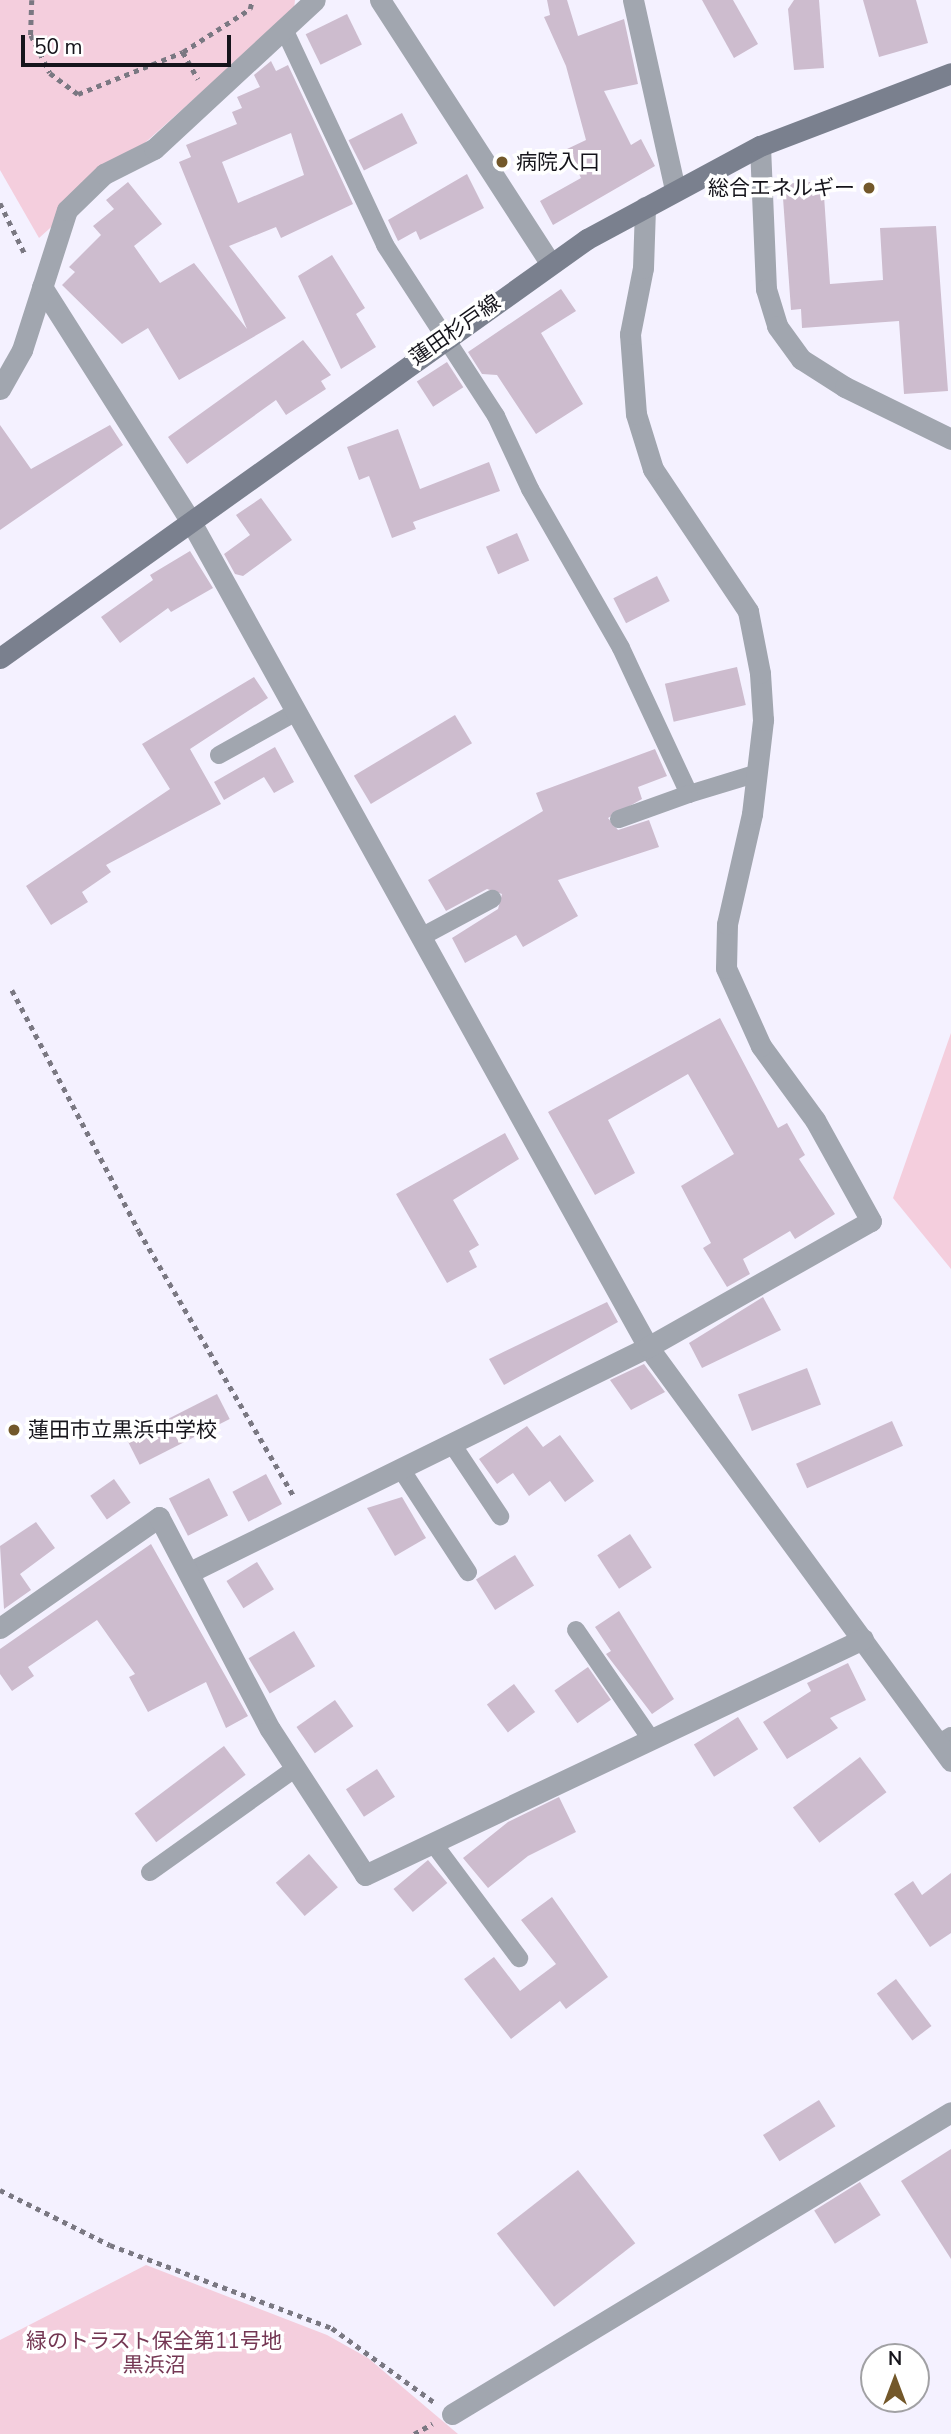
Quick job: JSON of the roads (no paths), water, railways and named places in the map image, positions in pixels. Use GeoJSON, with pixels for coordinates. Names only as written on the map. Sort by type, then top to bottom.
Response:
{"type":"FeatureCollection","features":[{"type":"Feature","properties":{"kind":"main road","name":"蓮田杉戸線"},"geometry":{"type":"LineString","coordinates":[[0,658],[550,263],[674,189],[760,146],[951,73]]}},
{"type":"Feature","properties":{"kind":"street"},"geometry":{"type":"LineString","coordinates":[[0,389],[22,350],[67,210],[104,174],[154,149],[315,0]]}},
{"type":"Feature","properties":{"kind":"street"},"geometry":{"type":"LineString","coordinates":[[380,0],[550,263]]}},
{"type":"Feature","properties":{"kind":"street"},"geometry":{"type":"LineString","coordinates":[[633,0],[674,189]]}},
{"type":"Feature","properties":{"kind":"street"},"geometry":{"type":"LineString","coordinates":[[760,146],[766,289],[777,326],[801,359],[834,380],[951,439]]}},
{"type":"Feature","properties":{"kind":"street"},"geometry":{"type":"LineString","coordinates":[[190,1572],[648,1347],[871,1221],[815,1120],[761,1046],[726,968],[727,924],[764,720],[748,611],[653,469],[636,414],[630,334],[643,268],[645,207]]}},
{"type":"Feature","properties":{"kind":"street"},"geometry":{"type":"LineString","coordinates":[[42,287],[190,520],[648,1347],[863,1639],[945,1740],[951,1761]]}},
{"type":"Feature","properties":{"kind":"street"},"geometry":{"type":"LineString","coordinates":[[0,1628],[159,1517],[296,1768],[365,1875],[863,1639]]}},
{"type":"Feature","properties":{"kind":"street"},"geometry":{"type":"LineString","coordinates":[[452,2414],[951,2112]]}},
{"type":"Feature","properties":{"kind":"lane"},"geometry":{"type":"LineString","coordinates":[[284,29],[385,245],[496,416],[530,489],[621,648],[689,794]]}},
{"type":"Feature","properties":{"kind":"lane"},"geometry":{"type":"LineString","coordinates":[[219,755],[296,712]]}},
{"type":"Feature","properties":{"kind":"lane"},"geometry":{"type":"LineString","coordinates":[[619,819],[755,774]]}},
{"type":"Feature","properties":{"kind":"lane"},"geometry":{"type":"LineString","coordinates":[[421,937],[492,899]]}},
{"type":"Feature","properties":{"kind":"lane"},"geometry":{"type":"LineString","coordinates":[[452,1444],[500,1516]]}},
{"type":"Feature","properties":{"kind":"lane"},"geometry":{"type":"LineString","coordinates":[[401,1469],[468,1572]]}},
{"type":"Feature","properties":{"kind":"lane"},"geometry":{"type":"LineString","coordinates":[[576,1630],[651,1740]]}},
{"type":"Feature","properties":{"kind":"lane"},"geometry":{"type":"LineString","coordinates":[[150,1872],[296,1768]]}},
{"type":"Feature","properties":{"kind":"lane"},"geometry":{"type":"LineString","coordinates":[[433,1843],[519,1958]]}},
{"type":"Feature","properties":{"kind":"place","name":"病院入口"},"geometry":{"type":"Point","coordinates":[502,162]}},
{"type":"Feature","properties":{"kind":"place","name":"総合エネルギー"},"geometry":{"type":"Point","coordinates":[869,188]}},
{"type":"Feature","properties":{"kind":"place","name":"蓮田市立黒浜中学校"},"geometry":{"type":"Point","coordinates":[14,1430]}},
{"type":"Feature","properties":{"kind":"park label","name":"緑のトラスト保全第11号地 黒浜沼"},"geometry":{"type":"Point","coordinates":[154,2353]}}]}
